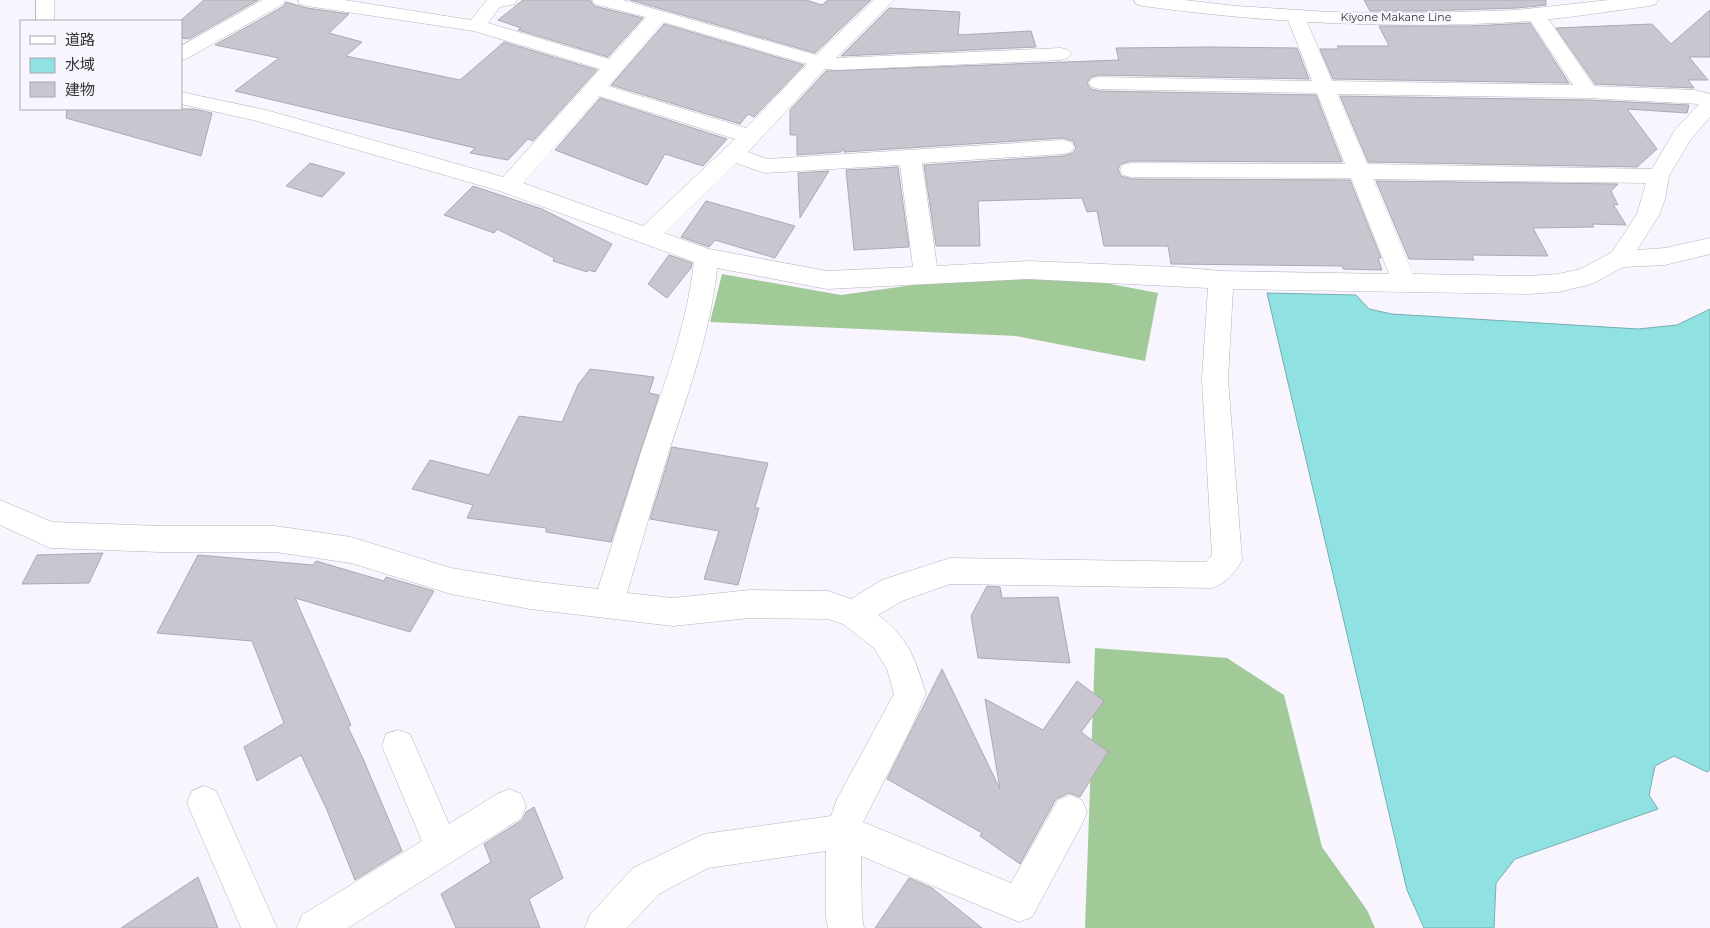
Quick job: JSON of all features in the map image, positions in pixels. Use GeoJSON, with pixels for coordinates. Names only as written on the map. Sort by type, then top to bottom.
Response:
{"type":"FeatureCollection","features":[{"type":"Feature","properties":{"kind":"street"},"geometry":{"type":"LineString","coordinates":[[45,0],[45,20]]}},
{"type":"Feature","properties":{"kind":"street"},"geometry":{"type":"LineString","coordinates":[[182,53],[276,0]]}},
{"type":"Feature","properties":{"kind":"street"},"geometry":{"type":"LineString","coordinates":[[308,0],[476,26],[612,66]]}},
{"type":"Feature","properties":{"kind":"street"},"geometry":{"type":"LineString","coordinates":[[476,26],[494,4],[508,0]]}},
{"type":"Feature","properties":{"kind":"street"},"geometry":{"type":"LineString","coordinates":[[601,0],[820,62],[837,64],[1061,54]]}},
{"type":"Feature","properties":{"kind":"street"},"geometry":{"type":"LineString","coordinates":[[648,235],[733,154],[820,62],[885,0]]}},
{"type":"Feature","properties":{"kind":"street","name":"Kiyone Makane Line"},"geometry":{"type":"LineString","coordinates":[[1142,0],[1296,17],[1410,18],[1534,14],[1649,0]]}},
{"type":"Feature","properties":{"kind":"street"},"geometry":{"type":"LineString","coordinates":[[1534,14],[1588,92]]}},
{"type":"Feature","properties":{"kind":"street"},"geometry":{"type":"LineString","coordinates":[[508,186],[659,15]]}},
{"type":"Feature","properties":{"kind":"street"},"geometry":{"type":"LineString","coordinates":[[1296,17],[1404,282]]}},
{"type":"Feature","properties":{"kind":"street"},"geometry":{"type":"LineString","coordinates":[[1099,83],[1588,92],[1694,96],[1710,100]]}},
{"type":"Feature","properties":{"kind":"street"},"geometry":{"type":"LineString","coordinates":[[594,88],[749,136]]}},
{"type":"Feature","properties":{"kind":"street"},"geometry":{"type":"LineString","coordinates":[[182,98],[268,118],[401,154],[508,186],[706,257],[827,280],[1028,270],[1176,276],[1221,280],[1528,285],[1558,283],[1588,276],[1620,258],[1648,215],[1654,199],[1658,176],[1683,136],[1710,104]]}},
{"type":"Feature","properties":{"kind":"street"},"geometry":{"type":"LineString","coordinates":[[733,154],[765,166],[1063,147]]}},
{"type":"Feature","properties":{"kind":"street"},"geometry":{"type":"LineString","coordinates":[[910,157],[926,274]]}},
{"type":"Feature","properties":{"kind":"street"},"geometry":{"type":"LineString","coordinates":[[1131,170],[1359,171],[1658,176]]}},
{"type":"Feature","properties":{"kind":"street"},"geometry":{"type":"LineString","coordinates":[[1620,258],[1636,260],[1658,259],[1710,246]]}},
{"type":"Feature","properties":{"kind":"street"},"geometry":{"type":"LineString","coordinates":[[608,604],[654,455],[689,351],[702,298],[706,257]]}},
{"type":"Feature","properties":{"kind":"street"},"geometry":{"type":"LineString","coordinates":[[853,614],[893,590],[950,572],[1212,575],[1227,560],[1215,379],[1221,280]]}},
{"type":"Feature","properties":{"kind":"street"},"geometry":{"type":"LineString","coordinates":[[0,512],[50,535],[160,539],[275,539],[351,550],[452,581],[530,595],[673,612],[750,604],[828,605],[853,614],[884,638],[902,663],[910,694],[899,719],[849,811],[843,831],[844,917],[846,928]]}},
{"type":"Feature","properties":{"kind":"street"},"geometry":{"type":"LineString","coordinates":[[398,746],[442,848]]}},
{"type":"Feature","properties":{"kind":"street"},"geometry":{"type":"LineString","coordinates":[[204,803],[259,928]]}},
{"type":"Feature","properties":{"kind":"street"},"geometry":{"type":"LineString","coordinates":[[314,928],[510,806]]}},
{"type":"Feature","properties":{"kind":"street"},"geometry":{"type":"LineString","coordinates":[[602,928],[646,880],[704,851],[843,831],[1020,904],[1070,812]]}},
{"type":"Feature","properties":{"kind":"green space"},"geometry":{"type":"Polygon","coordinates":[[[722,274],[841,295],[949,280],[1074,277],[1158,293],[1145,361],[1016,336],[710,322],[722,274]]]}},
{"type":"Feature","properties":{"kind":"green space"},"geometry":{"type":"Polygon","coordinates":[[[1095,648],[1227,658],[1284,695],[1322,847],[1367,910],[1375,928],[1085,928],[1095,648]]]}},
{"type":"Feature","properties":{"kind":"water"},"geometry":{"type":"Polygon","coordinates":[[[1267,293],[1356,295],[1369,309],[1392,314],[1638,329],[1677,325],[1710,309],[1710,770],[1707,772],[1674,756],[1655,766],[1649,795],[1658,809],[1515,859],[1496,883],[1494,928],[1424,928],[1407,890],[1267,293]]]}},
{"type":"Feature","properties":{"kind":"building"},"geometry":{"type":"Polygon","coordinates":[[[204,0],[258,0],[189,39],[182,38],[181,20],[204,0]]]}},
{"type":"Feature","properties":{"kind":"building"},"geometry":{"type":"Polygon","coordinates":[[[523,0],[590,0],[594,6],[643,18],[608,57],[518,30],[521,28],[498,20],[523,0]]]}},
{"type":"Feature","properties":{"kind":"building"},"geometry":{"type":"Polygon","coordinates":[[[630,0],[806,0],[822,5],[828,0],[871,0],[815,53],[630,0]]]}},
{"type":"Feature","properties":{"kind":"building"},"geometry":{"type":"Polygon","coordinates":[[[1364,0],[1546,0],[1546,5],[1517,8],[1370,11],[1364,0]]]}},
{"type":"Feature","properties":{"kind":"building"},"geometry":{"type":"Polygon","coordinates":[[[286,2],[307,8],[349,14],[329,33],[362,42],[346,56],[460,80],[504,42],[597,70],[533,141],[528,139],[508,160],[470,153],[475,148],[235,91],[279,58],[215,45],[284,6],[286,2]]]}},
{"type":"Feature","properties":{"kind":"building"},"geometry":{"type":"Polygon","coordinates":[[[889,8],[960,12],[958,35],[1031,31],[1036,47],[841,56],[889,8]]]}},
{"type":"Feature","properties":{"kind":"building"},"geometry":{"type":"Polygon","coordinates":[[[1710,10],[1710,57],[1689,57],[1708,80],[1688,80],[1694,88],[1595,84],[1556,28],[1652,24],[1671,44],[1710,10]]]}},
{"type":"Feature","properties":{"kind":"building"},"geometry":{"type":"Polygon","coordinates":[[[1530,23],[1569,83],[1333,79],[1320,49],[1339,49],[1337,46],[1389,46],[1379,26],[1470,26],[1530,23]]]}},
{"type":"Feature","properties":{"kind":"building"},"geometry":{"type":"Polygon","coordinates":[[[664,24],[804,65],[754,117],[748,114],[740,124],[611,85],[664,24]]]}},
{"type":"Feature","properties":{"kind":"building"},"geometry":{"type":"Polygon","coordinates":[[[1116,48],[1297,48],[1309,79],[1099,75],[1091,77],[1087,83],[1091,89],[1099,91],[1316,95],[1342,162],[1131,161],[1121,164],[1118,169],[1121,176],[1131,179],[1350,180],[1381,258],[1378,258],[1382,270],[1343,269],[1342,266],[1171,264],[1168,246],[1104,246],[1097,211],[1087,212],[1082,198],[978,201],[980,246],[936,246],[924,165],[1063,156],[1073,153],[1076,148],[1073,141],[1063,138],[844,152],[844,148],[841,152],[797,155],[797,135],[790,135],[790,110],[826,71],[1119,60],[1116,48]]]}},
{"type":"Feature","properties":{"kind":"building"},"geometry":{"type":"Polygon","coordinates":[[[1340,96],[1588,100],[1689,105],[1687,113],[1627,109],[1657,149],[1637,167],[1368,162],[1340,96]]]}},
{"type":"Feature","properties":{"kind":"building"},"geometry":{"type":"Polygon","coordinates":[[[600,98],[727,139],[703,166],[665,154],[647,185],[555,150],[600,98]]]}},
{"type":"Feature","properties":{"kind":"building"},"geometry":{"type":"Polygon","coordinates":[[[194,109],[212,113],[201,156],[66,118],[67,110],[194,109]]]}},
{"type":"Feature","properties":{"kind":"building"},"geometry":{"type":"Polygon","coordinates":[[[310,163],[345,173],[322,197],[286,186],[310,163]]]}},
{"type":"Feature","properties":{"kind":"building"},"geometry":{"type":"Polygon","coordinates":[[[898,167],[909,247],[854,250],[846,170],[898,167]]]}},
{"type":"Feature","properties":{"kind":"building"},"geometry":{"type":"Polygon","coordinates":[[[829,171],[800,218],[798,173],[829,171]]]}},
{"type":"Feature","properties":{"kind":"building"},"geometry":{"type":"Polygon","coordinates":[[[1376,181],[1618,184],[1611,191],[1618,205],[1613,204],[1626,225],[1592,224],[1594,227],[1533,228],[1548,256],[1472,255],[1474,260],[1409,259],[1376,181]]]}},
{"type":"Feature","properties":{"kind":"building"},"geometry":{"type":"Polygon","coordinates":[[[473,186],[542,209],[612,244],[595,272],[588,270],[587,272],[553,261],[554,258],[497,229],[494,233],[444,215],[473,186]]]}},
{"type":"Feature","properties":{"kind":"building"},"geometry":{"type":"Polygon","coordinates":[[[706,201],[795,226],[775,258],[715,240],[709,247],[681,237],[706,201]]]}},
{"type":"Feature","properties":{"kind":"building"},"geometry":{"type":"Polygon","coordinates":[[[669,255],[692,263],[691,268],[667,298],[648,284],[669,255]]]}},
{"type":"Feature","properties":{"kind":"building"},"geometry":{"type":"Polygon","coordinates":[[[590,369],[654,377],[649,393],[659,395],[611,542],[546,532],[546,528],[467,518],[473,505],[412,489],[430,460],[489,475],[519,416],[562,422],[578,385],[590,369]]]}},
{"type":"Feature","properties":{"kind":"building"},"geometry":{"type":"Polygon","coordinates":[[[672,447],[768,463],[755,508],[759,508],[738,585],[704,579],[719,531],[650,519],[672,447]]]}},
{"type":"Feature","properties":{"kind":"building"},"geometry":{"type":"Polygon","coordinates":[[[103,553],[89,583],[22,584],[37,555],[103,553]]]}},
{"type":"Feature","properties":{"kind":"building"},"geometry":{"type":"Polygon","coordinates":[[[198,555],[313,565],[316,561],[384,581],[386,577],[434,591],[410,632],[295,598],[351,725],[348,727],[402,851],[355,880],[327,810],[301,755],[257,781],[244,747],[284,723],[252,641],[157,633],[198,555]]]}},
{"type":"Feature","properties":{"kind":"building"},"geometry":{"type":"Polygon","coordinates":[[[987,586],[1000,587],[1002,598],[1058,597],[1070,663],[978,658],[971,616],[987,586]]]}},
{"type":"Feature","properties":{"kind":"building"},"geometry":{"type":"Polygon","coordinates":[[[942,669],[1000,789],[985,699],[1043,730],[1077,681],[1104,701],[1081,732],[1108,752],[1080,797],[1069,793],[1056,799],[1020,864],[980,836],[982,833],[887,779],[942,669]]]}},
{"type":"Feature","properties":{"kind":"building"},"geometry":{"type":"Polygon","coordinates":[[[534,807],[563,878],[529,899],[540,928],[456,928],[441,894],[491,862],[484,844],[522,820],[526,812],[534,807]]]}},
{"type":"Feature","properties":{"kind":"building"},"geometry":{"type":"Polygon","coordinates":[[[198,877],[218,928],[121,928],[198,877]]]}},
{"type":"Feature","properties":{"kind":"building"},"geometry":{"type":"Polygon","coordinates":[[[909,878],[932,888],[982,928],[875,928],[909,878]]]}}]}
